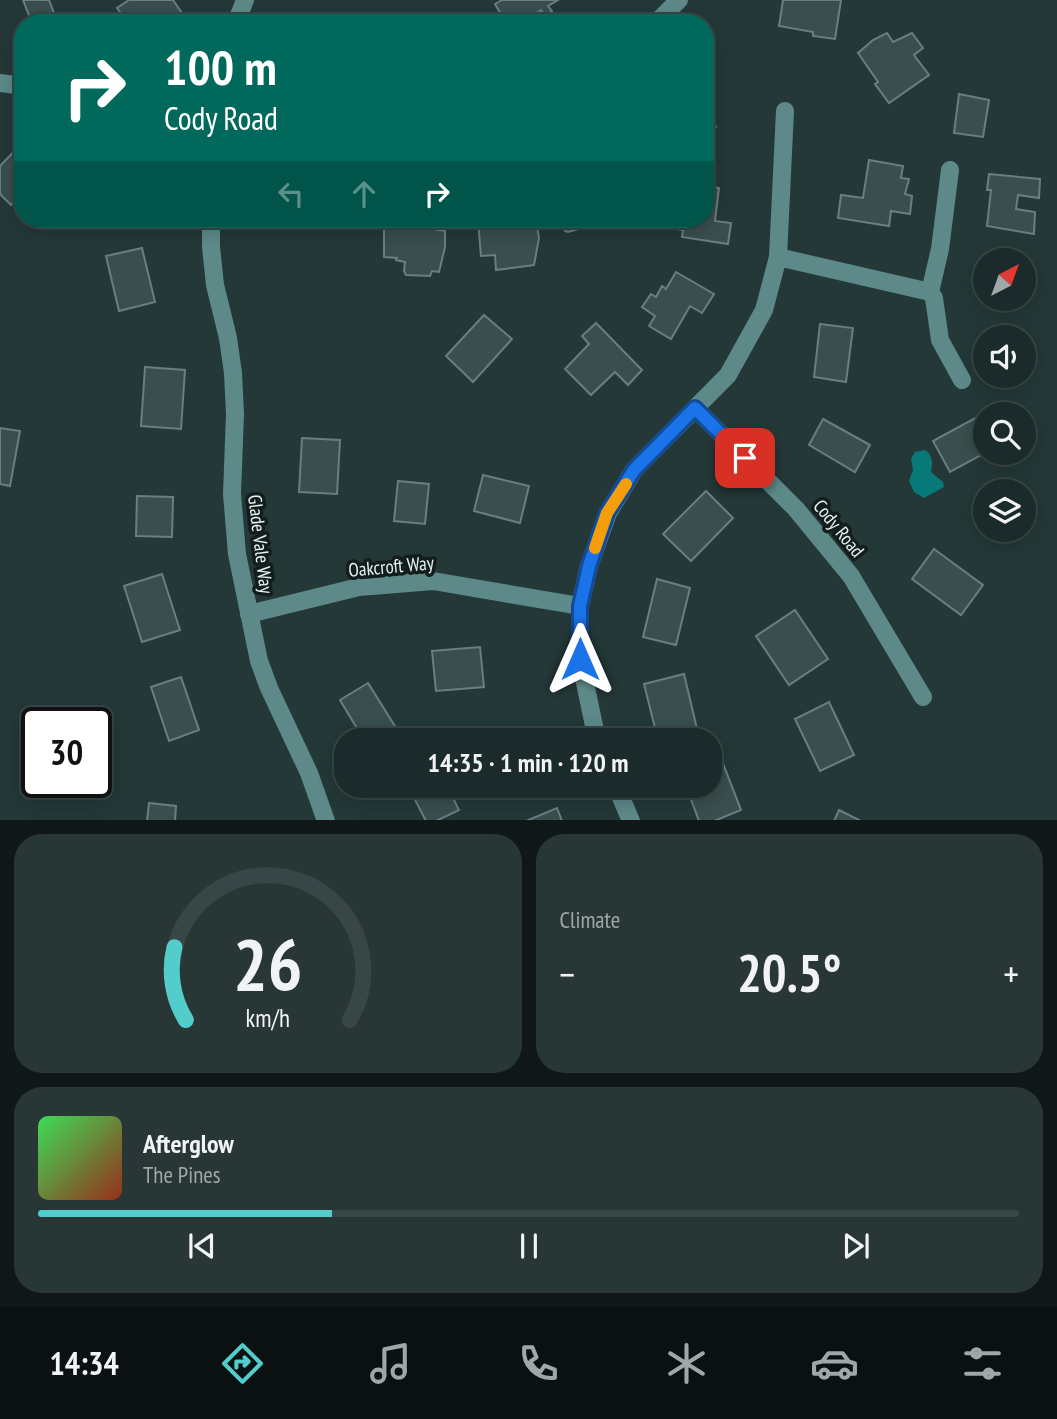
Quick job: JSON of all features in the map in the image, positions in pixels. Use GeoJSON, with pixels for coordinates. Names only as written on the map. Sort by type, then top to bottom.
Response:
{"type":"FeatureCollection","features":[{"type":"Feature","properties":{"kind":"street"},"geometry":{"type":"LineString","coordinates":[[665,14],[678,0]]}},
{"type":"Feature","properties":{"kind":"street"},"geometry":{"type":"LineString","coordinates":[[594,728],[580,659],[580,606],[589,566],[607,513],[634,470],[728,375],[764,310],[778,257],[785,111]]}},
{"type":"Feature","properties":{"kind":"street"},"geometry":{"type":"LineString","coordinates":[[930,292],[940,249],[950,170]]}},
{"type":"Feature","properties":{"kind":"street","name":"Glade Vale Way"},"geometry":{"type":"LineString","coordinates":[[211,228],[215,285],[228,338],[233,373],[233,519],[237,554],[259,661],[309,773],[326,820]]}},
{"type":"Feature","properties":{"kind":"street"},"geometry":{"type":"LineString","coordinates":[[778,257],[930,292],[934,298],[940,340],[962,380]]}},
{"type":"Feature","properties":{"kind":"street","name":"Cody Road"},"geometry":{"type":"LineString","coordinates":[[695,408],[796,509],[851,576],[923,697]]}},
{"type":"Feature","properties":{"kind":"street","name":"Oakcroft Way"},"geometry":{"type":"LineString","coordinates":[[249,614],[359,587],[433,581],[580,606]]}},
{"type":"Feature","properties":{"kind":"street"},"geometry":{"type":"LineString","coordinates":[[621,798],[631,820]]}},
{"type":"Feature","properties":{"kind":"water"},"geometry":{"type":"Polygon","coordinates":[[[925,450],[932,460],[931,472],[943,482],[944,487],[924,498],[914,492],[909,481],[913,470],[911,459],[915,452],[925,450]]]}},
{"type":"Feature","properties":{"kind":"building"},"geometry":{"type":"Polygon","coordinates":[[[23,0],[49,0],[54,14],[28,14],[23,0]]]}},
{"type":"Feature","properties":{"kind":"building"},"geometry":{"type":"Polygon","coordinates":[[[129,0],[173,0],[183,14],[121,14],[117,8],[129,0]]]}},
{"type":"Feature","properties":{"kind":"building"},"geometry":{"type":"Polygon","coordinates":[[[502,0],[558,0],[548,6],[552,11],[547,14],[541,10],[535,14],[501,14],[495,4],[502,0]]]}},
{"type":"Feature","properties":{"kind":"building"},"geometry":{"type":"Polygon","coordinates":[[[783,0],[841,0],[835,39],[779,26],[783,0]]]}},
{"type":"Feature","properties":{"kind":"building"},"geometry":{"type":"Polygon","coordinates":[[[887,33],[893,42],[912,33],[923,48],[914,55],[929,75],[889,103],[858,53],[873,40],[887,33]]]}},
{"type":"Feature","properties":{"kind":"building"},"geometry":{"type":"Polygon","coordinates":[[[959,94],[989,100],[983,137],[954,133],[959,94]]]}},
{"type":"Feature","properties":{"kind":"building"},"geometry":{"type":"Polygon","coordinates":[[[14,151],[14,202],[11,205],[0,194],[0,166],[14,151]]]}},
{"type":"Feature","properties":{"kind":"building"},"geometry":{"type":"Polygon","coordinates":[[[869,160],[903,166],[901,178],[909,179],[905,194],[912,196],[910,214],[891,211],[889,226],[838,218],[841,195],[863,198],[869,160]]]}},
{"type":"Feature","properties":{"kind":"building"},"geometry":{"type":"Polygon","coordinates":[[[989,174],[1040,179],[1039,198],[1018,195],[1016,209],[1035,212],[1034,234],[987,226],[991,190],[987,190],[989,174]]]}},
{"type":"Feature","properties":{"kind":"building"},"geometry":{"type":"Polygon","coordinates":[[[714,187],[719,188],[715,221],[731,223],[728,244],[682,237],[683,230],[669,228],[714,228],[714,187]]]}},
{"type":"Feature","properties":{"kind":"building"},"geometry":{"type":"Polygon","coordinates":[[[384,228],[428,228],[445,231],[445,247],[439,272],[432,271],[430,276],[406,275],[405,262],[384,257],[384,228]]]}},
{"type":"Feature","properties":{"kind":"building"},"geometry":{"type":"Polygon","coordinates":[[[479,228],[537,228],[539,238],[534,265],[496,270],[495,255],[481,256],[479,228]]]}},
{"type":"Feature","properties":{"kind":"building"},"geometry":{"type":"Polygon","coordinates":[[[564,228],[582,228],[568,232],[564,228]]]}},
{"type":"Feature","properties":{"kind":"building"},"geometry":{"type":"Polygon","coordinates":[[[142,248],[155,302],[119,311],[106,256],[142,248]]]}},
{"type":"Feature","properties":{"kind":"building"},"geometry":{"type":"Polygon","coordinates":[[[676,272],[714,294],[702,313],[690,306],[671,339],[649,326],[655,316],[642,307],[651,294],[656,297],[662,286],[666,289],[676,272]]]}},
{"type":"Feature","properties":{"kind":"building"},"geometry":{"type":"Polygon","coordinates":[[[484,315],[512,339],[473,382],[446,356],[484,315]]]}},
{"type":"Feature","properties":{"kind":"building"},"geometry":{"type":"Polygon","coordinates":[[[596,323],[642,370],[628,385],[615,372],[591,395],[565,369],[589,344],[582,336],[596,323]]]}},
{"type":"Feature","properties":{"kind":"building"},"geometry":{"type":"Polygon","coordinates":[[[820,324],[853,328],[846,382],[814,377],[820,324]]]}},
{"type":"Feature","properties":{"kind":"building"},"geometry":{"type":"Polygon","coordinates":[[[145,367],[185,370],[181,429],[141,426],[145,367]]]}},
{"type":"Feature","properties":{"kind":"building"},"geometry":{"type":"Polygon","coordinates":[[[823,419],[870,445],[855,472],[809,445],[823,419]]]}},
{"type":"Feature","properties":{"kind":"building"},"geometry":{"type":"Polygon","coordinates":[[[973,419],[973,460],[950,472],[933,441],[973,419]]]}},
{"type":"Feature","properties":{"kind":"building"},"geometry":{"type":"Polygon","coordinates":[[[0,428],[20,431],[10,486],[0,484],[0,428]]]}},
{"type":"Feature","properties":{"kind":"building"},"geometry":{"type":"Polygon","coordinates":[[[302,438],[340,440],[337,494],[299,492],[302,438]]]}},
{"type":"Feature","properties":{"kind":"building"},"geometry":{"type":"Polygon","coordinates":[[[483,475],[529,486],[520,523],[474,511],[483,475]]]}},
{"type":"Feature","properties":{"kind":"building"},"geometry":{"type":"Polygon","coordinates":[[[398,481],[429,484],[425,524],[394,521],[398,481]]]}},
{"type":"Feature","properties":{"kind":"building"},"geometry":{"type":"Polygon","coordinates":[[[706,491],[733,518],[691,561],[663,534],[706,491]]]}},
{"type":"Feature","properties":{"kind":"building"},"geometry":{"type":"Polygon","coordinates":[[[137,496],[173,497],[172,537],[136,536],[137,496]]]}},
{"type":"Feature","properties":{"kind":"building"},"geometry":{"type":"Polygon","coordinates":[[[934,549],[983,585],[961,615],[912,579],[934,549]]]}},
{"type":"Feature","properties":{"kind":"building"},"geometry":{"type":"Polygon","coordinates":[[[162,574],[180,630],[142,642],[124,586],[162,574]]]}},
{"type":"Feature","properties":{"kind":"building"},"geometry":{"type":"Polygon","coordinates":[[[657,579],[690,588],[676,645],[643,637],[657,579]]]}},
{"type":"Feature","properties":{"kind":"building"},"geometry":{"type":"Polygon","coordinates":[[[795,610],[828,659],[789,685],[756,636],[795,610]]]}},
{"type":"Feature","properties":{"kind":"building"},"geometry":{"type":"Polygon","coordinates":[[[480,647],[484,687],[436,691],[432,651],[480,647]]]}},
{"type":"Feature","properties":{"kind":"building"},"geometry":{"type":"Polygon","coordinates":[[[684,674],[697,728],[655,728],[644,684],[684,674]]]}},
{"type":"Feature","properties":{"kind":"building"},"geometry":{"type":"Polygon","coordinates":[[[181,677],[199,730],[169,741],[151,687],[181,677]]]}},
{"type":"Feature","properties":{"kind":"building"},"geometry":{"type":"Polygon","coordinates":[[[368,683],[396,728],[357,728],[340,700],[368,683]]]}},
{"type":"Feature","properties":{"kind":"building"},"geometry":{"type":"Polygon","coordinates":[[[829,702],[854,755],[820,771],[795,719],[829,702]]]}},
{"type":"Feature","properties":{"kind":"building"},"geometry":{"type":"Polygon","coordinates":[[[722,761],[741,810],[716,820],[699,820],[690,798],[722,798],[722,761]]]}},
{"type":"Feature","properties":{"kind":"building"},"geometry":{"type":"Polygon","coordinates":[[[414,798],[453,798],[459,810],[438,820],[425,820],[414,798]]]}},
{"type":"Feature","properties":{"kind":"building"},"geometry":{"type":"Polygon","coordinates":[[[149,803],[176,806],[175,820],[147,820],[149,803]]]}},
{"type":"Feature","properties":{"kind":"building"},"geometry":{"type":"Polygon","coordinates":[[[557,808],[562,820],[528,820],[557,808]]]}},
{"type":"Feature","properties":{"kind":"building"},"geometry":{"type":"Polygon","coordinates":[[[839,810],[859,820],[834,820],[839,810]]]}},
{"type":"Feature","properties":{"kind":"slow traffic"},"geometry":{"type":"LineString","coordinates":[[595,548],[607,513],[626,484]]}},
{"type":"Feature","properties":{"kind":"route"},"geometry":{"type":"LineString","coordinates":[[580,659],[580,606],[589,566],[607,513],[634,470],[695,408],[745,458]]}}]}
